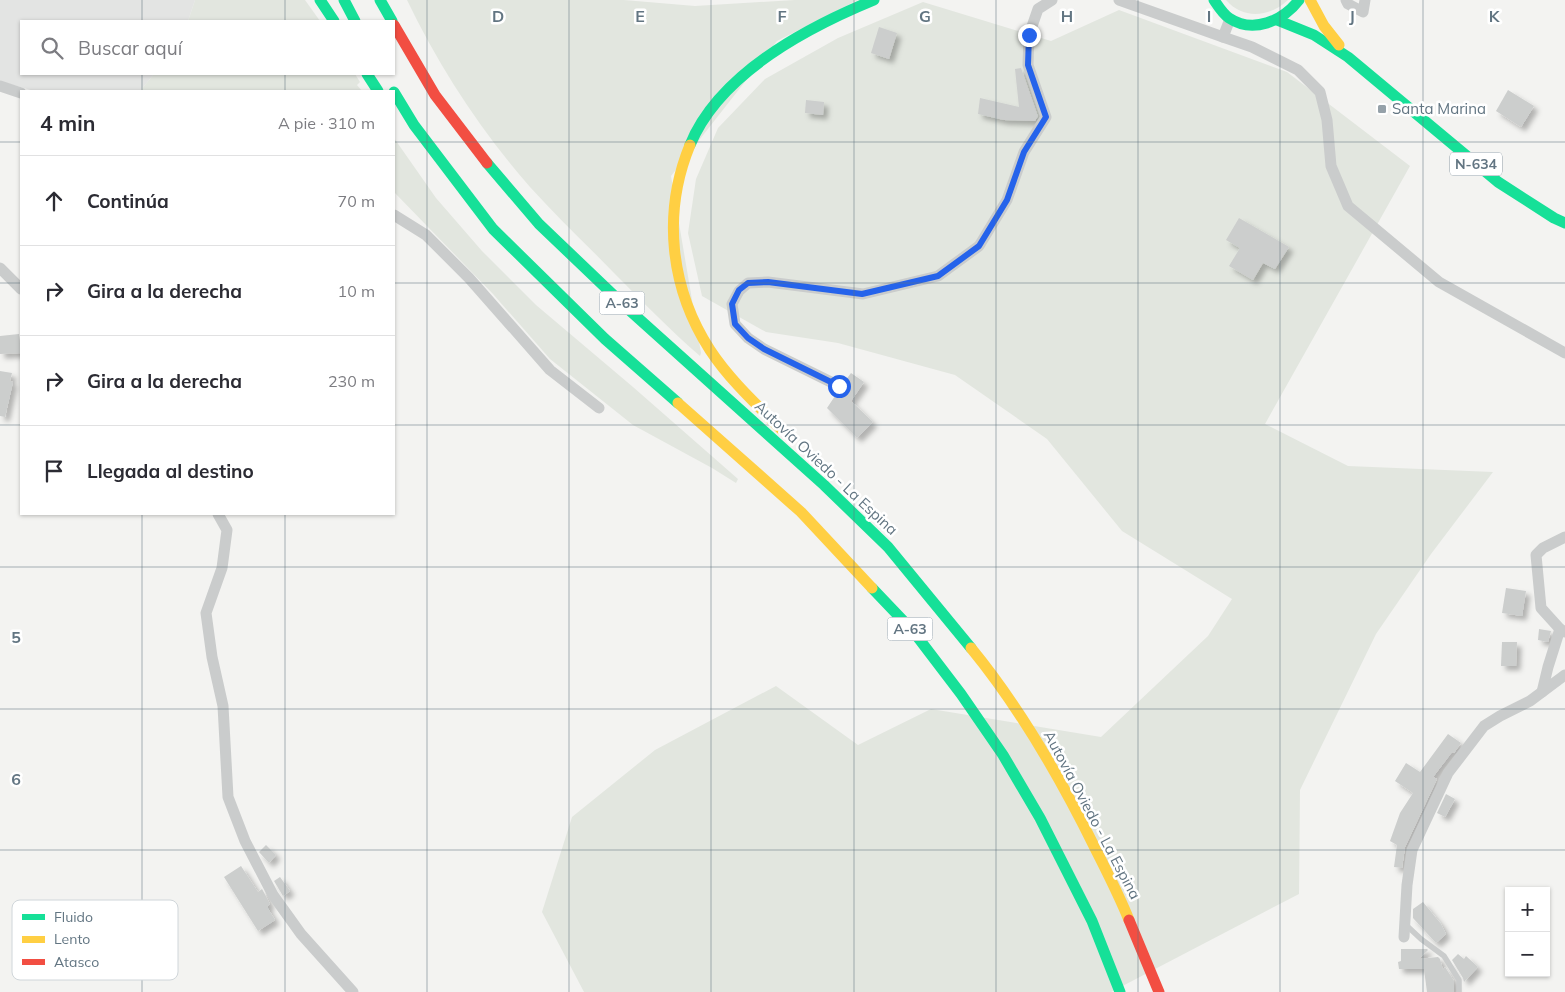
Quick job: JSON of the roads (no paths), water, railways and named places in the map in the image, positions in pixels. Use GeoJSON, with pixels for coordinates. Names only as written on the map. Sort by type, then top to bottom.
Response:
{"type":"FeatureCollection","features":[{"type":"Feature","properties":{"kind":"highway"},"geometry":{"type":"LineString","coordinates":[[320,0],[333,20]]}},
{"type":"Feature","properties":{"kind":"highway"},"geometry":{"type":"LineString","coordinates":[[344,0],[354,20]]}},
{"type":"Feature","properties":{"kind":"highway"},"geometry":{"type":"LineString","coordinates":[[380,0],[391,20]]}},
{"type":"Feature","properties":{"kind":"highway"},"geometry":{"type":"LineString","coordinates":[[790,438],[731,380],[710,350],[691,317],[680,285],[674,249],[672,216],[678,178],[690,142],[718,99],[736,80],[755,64],[808,32],[874,0]]}},
{"type":"Feature","properties":{"kind":"highway"},"geometry":{"type":"LineString","coordinates":[[1214,0],[1230,19],[1252,26],[1277,20],[1294,8],[1299,0]]}},
{"type":"Feature","properties":{"kind":"highway","name":"N-634"},"geometry":{"type":"LineString","coordinates":[[1310,0],[1324,26],[1348,57]]}},
{"type":"Feature","properties":{"kind":"highway","name":"N-634"},"geometry":{"type":"LineString","coordinates":[[1277,20],[1314,35],[1348,57],[1498,182],[1565,223]]}},
{"type":"Feature","properties":{"kind":"highway","name":"Autovía Oviedo - La Espina"},"geometry":{"type":"LineString","coordinates":[[395,27],[435,95],[460,130],[539,224],[628,309],[824,485],[888,547],[988,669],[1033,734],[1072,801],[1123,904],[1159,992]]}},
{"type":"Feature","properties":{"kind":"highway"},"geometry":{"type":"LineString","coordinates":[[368,75],[377,90]]}},
{"type":"Feature","properties":{"kind":"highway","name":"A-63"},"geometry":{"type":"LineString","coordinates":[[386,80],[392,90]]}},
{"type":"Feature","properties":{"kind":"highway","name":"A-63"},"geometry":{"type":"LineString","coordinates":[[395,95],[414,125],[493,229],[605,339],[801,512],[913,631],[961,694],[998,748],[1040,818],[1092,922],[1120,992]]}},
{"type":"Feature","properties":{"kind":"highway"},"geometry":{"type":"LineString","coordinates":[[450,191],[496,243],[554,301],[605,339]]}},
{"type":"Feature","properties":{"kind":"highway"},"geometry":{"type":"LineString","coordinates":[[815,461],[853,500],[888,547]]}},
{"type":"Feature","properties":{"kind":"street"},"geometry":{"type":"LineString","coordinates":[[839,386],[764,349],[748,338],[735,324],[732,304],[739,290],[748,283],[768,282],[862,294],[938,276],[979,246],[1007,200],[1024,152],[1046,117],[1028,65],[1029,35],[1038,8],[1052,0]]}},
{"type":"Feature","properties":{"kind":"street"},"geometry":{"type":"LineString","coordinates":[[1118,0],[1252,47],[1298,70],[1320,92],[1327,120],[1331,166],[1348,206],[1440,282],[1565,353]]}},
{"type":"Feature","properties":{"kind":"street"},"geometry":{"type":"LineString","coordinates":[[1346,0],[1348,4],[1363,12],[1365,0]]}},
{"type":"Feature","properties":{"kind":"street"},"geometry":{"type":"LineString","coordinates":[[1222,37],[1230,19]]}},
{"type":"Feature","properties":{"kind":"street"},"geometry":{"type":"LineString","coordinates":[[0,86],[20,93]]}},
{"type":"Feature","properties":{"kind":"street"},"geometry":{"type":"LineString","coordinates":[[395,216],[426,235],[469,278],[550,370],[599,408]]}},
{"type":"Feature","properties":{"kind":"street"},"geometry":{"type":"LineString","coordinates":[[0,268],[20,288]]}},
{"type":"Feature","properties":{"kind":"street"},"geometry":{"type":"LineString","coordinates":[[219,515],[227,530],[222,568],[206,613],[212,657],[223,706],[228,797],[245,841],[273,895],[300,934],[353,992]]}},
{"type":"Feature","properties":{"kind":"street"},"geometry":{"type":"LineString","coordinates":[[1542,692],[1548,667],[1563,631],[1541,608],[1536,555],[1543,548],[1565,537]]}},
{"type":"Feature","properties":{"kind":"street"},"geometry":{"type":"LineString","coordinates":[[1404,937],[1407,885],[1412,850],[1448,772],[1484,726],[1530,701],[1565,675]]}},
{"type":"Feature","properties":{"kind":"lane"},"geometry":{"type":"LineString","coordinates":[[1404,923],[1421,939],[1444,956],[1459,980],[1459,992]]}},
{"type":"Feature","properties":{"kind":"place","name":"Santa Marina"},"geometry":{"type":"Point","coordinates":[1382,109]}}]}
